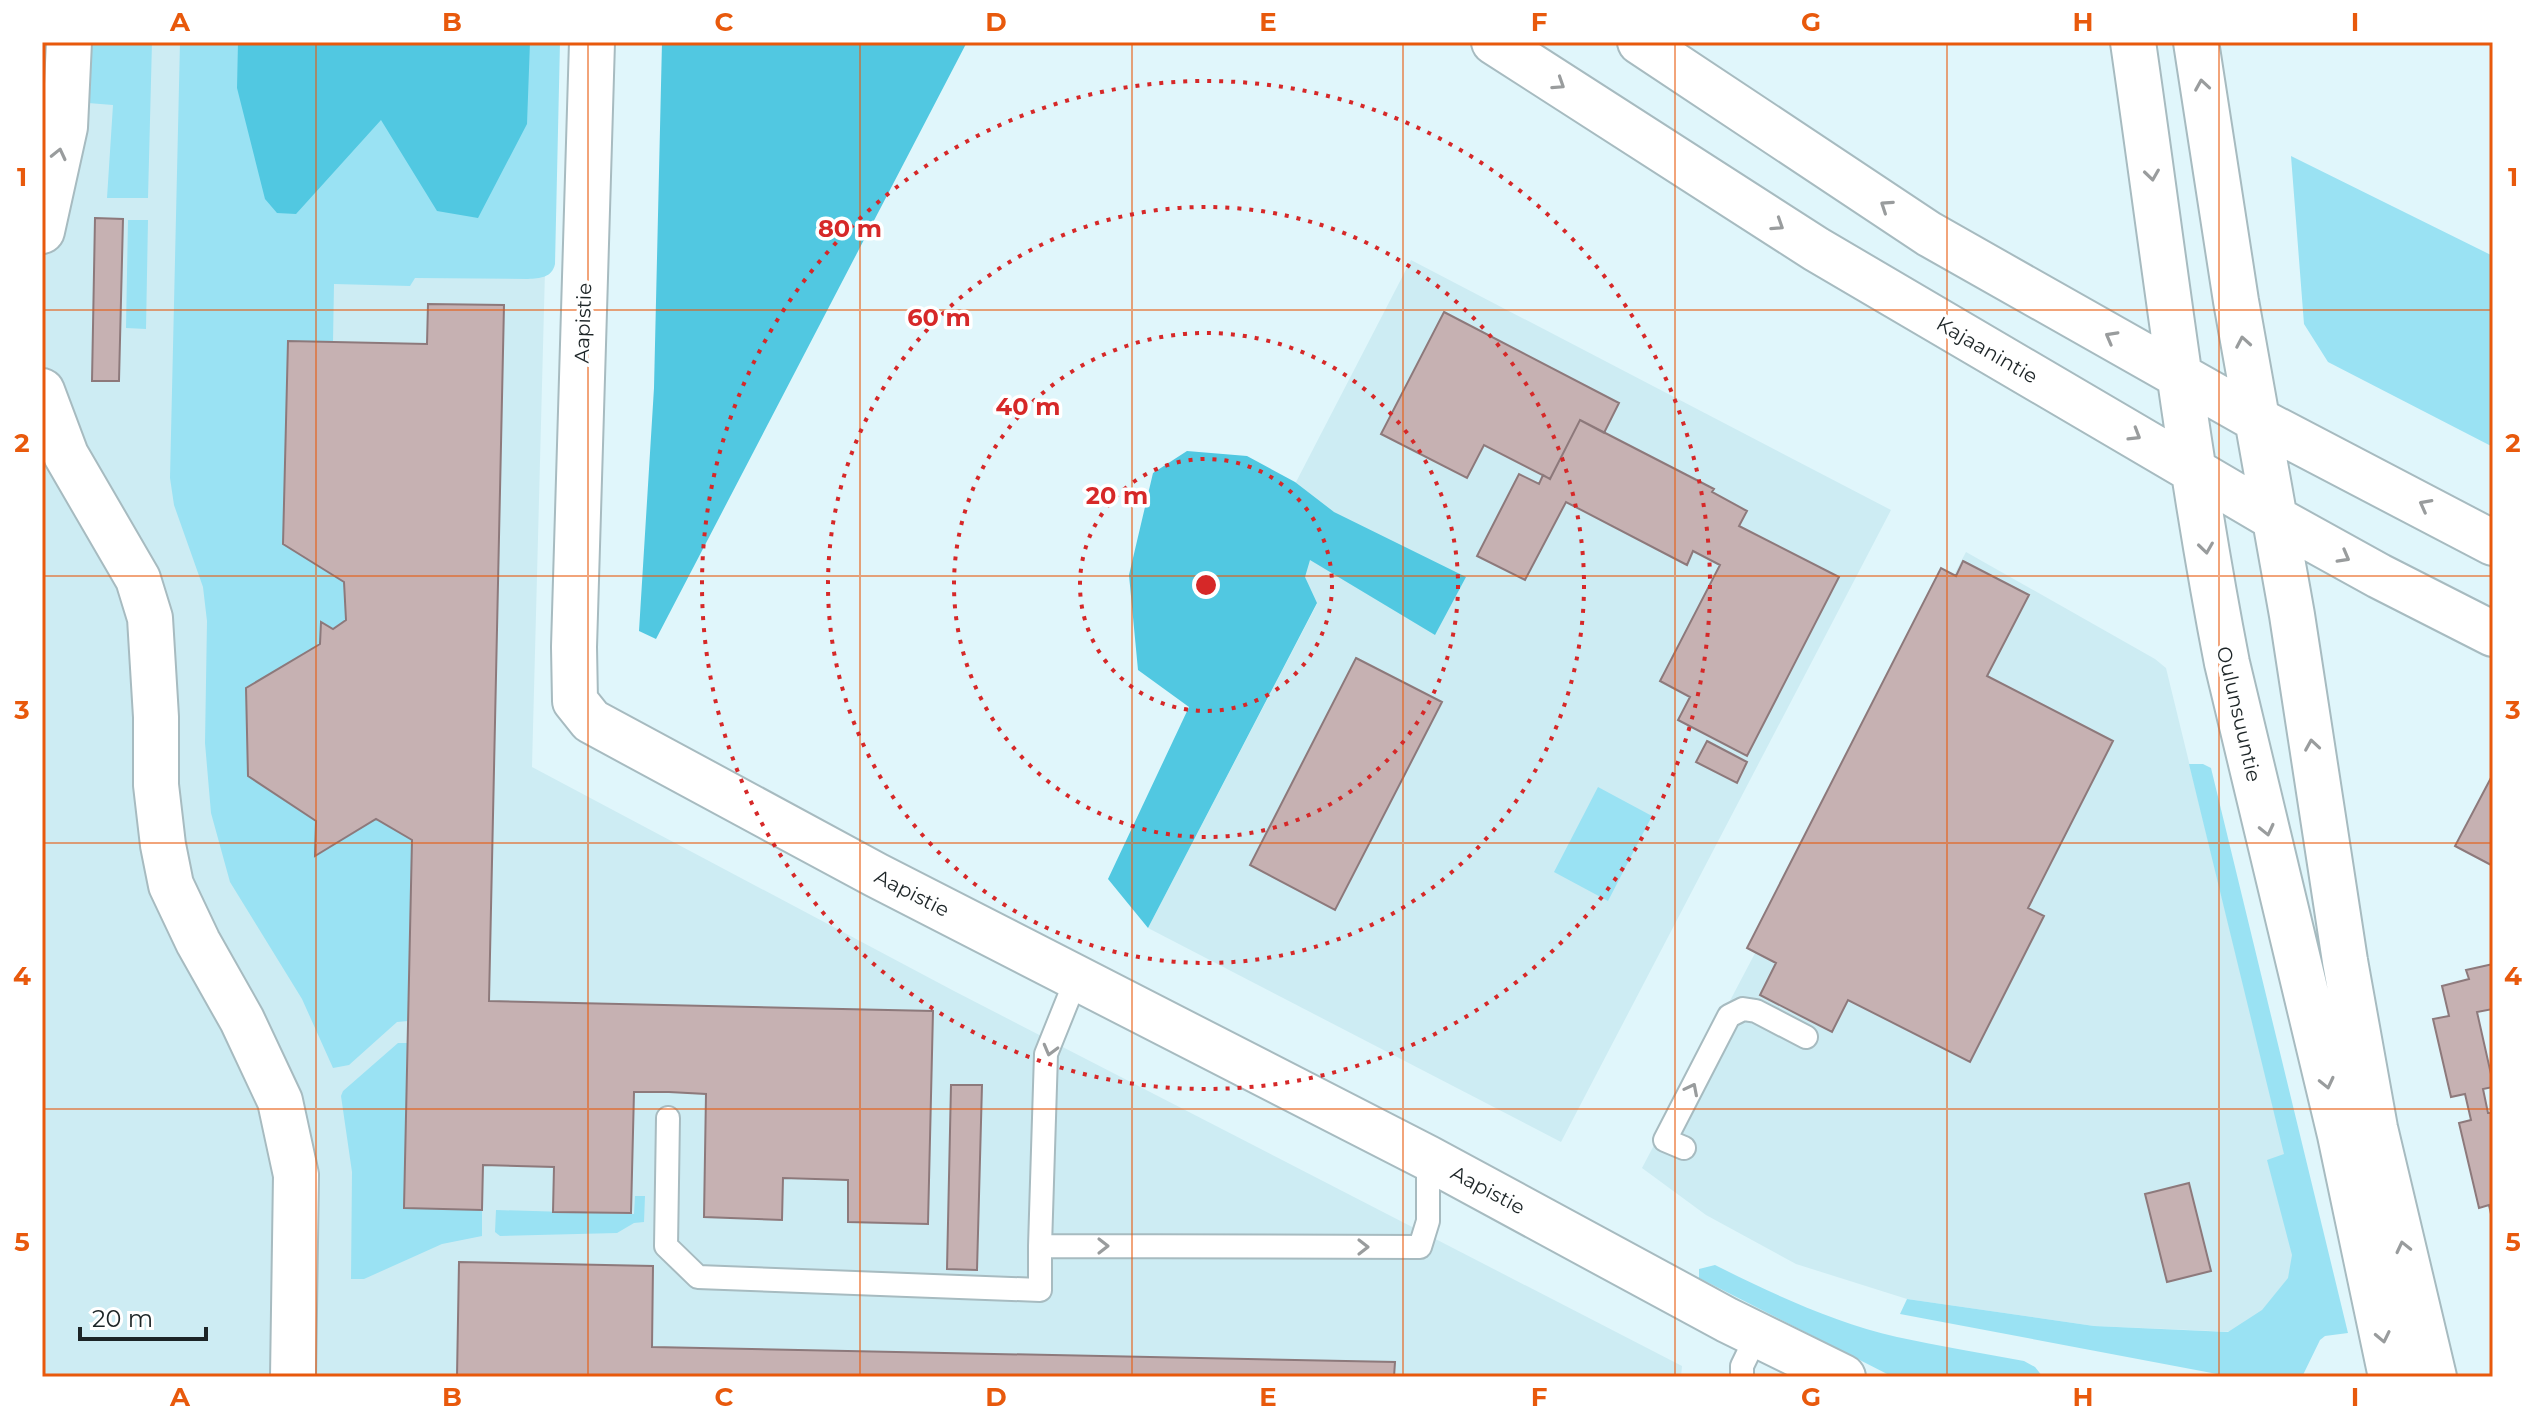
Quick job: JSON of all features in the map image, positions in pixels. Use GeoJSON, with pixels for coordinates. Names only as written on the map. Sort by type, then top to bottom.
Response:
{"type":"FeatureCollection","features":[{"type":"Feature","properties":{"kind":"main road"},"geometry":{"type":"LineString","coordinates":[[42,231],[65,127],[69,42]]}},
{"type":"Feature","properties":{"kind":"main road","name":"Aapistie"},"geometry":{"type":"LineString","coordinates":[[592,42],[574,647],[575,701],[591,721],[876,875],[1428,1158],[1757,1335],[1843,1377]]}},
{"type":"Feature","properties":{"kind":"main road","name":"Kajaanintie"},"geometry":{"type":"LineString","coordinates":[[1494,42],[1816,249],[2276,519],[2493,634]]}},
{"type":"Feature","properties":{"kind":"main road"},"geometry":{"type":"LineString","coordinates":[[1640,42],[1929,234],[2256,419],[2493,543]]}},
{"type":"Feature","properties":{"kind":"main road","name":"Oulunsuuntie"},"geometry":{"type":"LineString","coordinates":[[2133,42],[2178,376],[2212,590],[2340,1135],[2391,1377]]}},
{"type":"Feature","properties":{"kind":"main road"},"geometry":{"type":"LineString","coordinates":[[2196,42],[2256,419],[2276,519],[2345,961],[2375,1128],[2434,1377]]}},
{"type":"Feature","properties":{"kind":"main road"},"geometry":{"type":"LineString","coordinates":[[42,391],[66,455],[138,579],[150,618],[156,717],[156,785],[171,885],[198,942],[242,1020],[280,1101],[296,1175],[293,1377]]}},
{"type":"Feature","properties":{"kind":"lane"},"geometry":{"type":"LineString","coordinates":[[668,1118],[666,1246],[698,1277],[1040,1290],[1046,1054],[1077,977]]}},
{"type":"Feature","properties":{"kind":"lane"},"geometry":{"type":"LineString","coordinates":[[1684,1148],[1665,1140],[1729,1016],[1743,1009],[1756,1011],[1806,1037]]}},
{"type":"Feature","properties":{"kind":"lane"},"geometry":{"type":"LineString","coordinates":[[1040,1246],[1420,1247],[1428,1221],[1428,1158]]}},
{"type":"Feature","properties":{"kind":"lane"},"geometry":{"type":"LineString","coordinates":[[1742,1377],[1742,1366],[1757,1335]]}},
{"type":"Feature","properties":{"kind":"shaded area"},"geometry":{"type":"Polygon","coordinates":[[[42,42],[551,42],[532,767],[954,991],[1682,1366],[1681,1377],[42,1377],[42,42]]]}},
{"type":"Feature","properties":{"kind":"shaded area"},"geometry":{"type":"Polygon","coordinates":[[[85,42],[152,42],[148,198],[107,198],[113,105],[88,103],[85,42]]]}},
{"type":"Feature","properties":{"kind":"shaded area"},"geometry":{"type":"Polygon","coordinates":[[[180,42],[560,42],[555,264],[551,272],[528,279],[415,278],[410,286],[334,284],[333,342],[288,341],[283,543],[344,582],[346,620],[333,629],[321,622],[320,644],[246,688],[248,776],[316,821],[315,856],[376,819],[412,840],[408,1021],[397,1022],[349,1065],[333,1068],[302,999],[230,882],[211,813],[205,743],[207,621],[203,587],[174,505],[170,478],[180,42]]]}},
{"type":"Feature","properties":{"kind":"shaded area"},"geometry":{"type":"Polygon","coordinates":[[[238,42],[530,42],[527,124],[478,218],[437,211],[381,120],[296,214],[277,213],[265,199],[237,88],[238,42]]]}},
{"type":"Feature","properties":{"kind":"shaded area"},"geometry":{"type":"Polygon","coordinates":[[[662,42],[967,42],[656,639],[639,631],[654,388],[662,42]]]}},
{"type":"Feature","properties":{"kind":"shaded area"},"geometry":{"type":"Polygon","coordinates":[[[2291,156],[2493,256],[2493,447],[2328,362],[2304,324],[2291,156]]]}},
{"type":"Feature","properties":{"kind":"shaded area"},"geometry":{"type":"Polygon","coordinates":[[[128,220],[148,220],[146,329],[126,328],[128,220]]]}},
{"type":"Feature","properties":{"kind":"shaded area"},"geometry":{"type":"Polygon","coordinates":[[[1411,260],[1891,510],[1561,1142],[1148,928],[1317,604],[1251,569],[1411,260]]]}},
{"type":"Feature","properties":{"kind":"shaded area"},"geometry":{"type":"Polygon","coordinates":[[[1187,451],[1247,456],[1295,482],[1334,512],[1466,577],[1435,635],[1310,560],[1305,577],[1317,603],[1148,928],[1108,879],[1189,707],[1138,670],[1129,575],[1153,473],[1187,451]]]}},
{"type":"Feature","properties":{"kind":"shaded area"},"geometry":{"type":"Polygon","coordinates":[[[1966,552],[2166,668],[2314,1274],[2261,1333],[2094,1326],[1907,1299],[1796,1264],[1706,1215],[1642,1168],[1966,552]]]}},
{"type":"Feature","properties":{"kind":"shaded area"},"geometry":{"type":"Polygon","coordinates":[[[2189,764],[2203,764],[2211,768],[2348,1333],[2325,1336],[2320,1340],[2302,1377],[2233,1377],[1900,1314],[1907,1299],[2094,1326],[2228,1332],[2262,1310],[2288,1278],[2292,1255],[2267,1160],[2284,1154],[2189,764]]]}},
{"type":"Feature","properties":{"kind":"shaded area"},"geometry":{"type":"Polygon","coordinates":[[[1598,787],[1652,816],[1608,901],[1554,872],[1598,787]]]}},
{"type":"Feature","properties":{"kind":"shaded area"},"geometry":{"type":"Polygon","coordinates":[[[398,1043],[407,1043],[404,1207],[482,1210],[482,1236],[442,1244],[364,1279],[351,1279],[352,1172],[341,1096],[398,1043]]]}},
{"type":"Feature","properties":{"kind":"shaded area"},"geometry":{"type":"Polygon","coordinates":[[[635,1196],[645,1196],[644,1222],[634,1223],[617,1233],[500,1236],[495,1232],[496,1210],[634,1214],[635,1196]]]}},
{"type":"Feature","properties":{"kind":"shaded area"},"geometry":{"type":"Polygon","coordinates":[[[1715,1265],[1781,1297],[1850,1324],[1897,1337],[2024,1361],[2035,1367],[2043,1377],[1893,1377],[1699,1278],[1699,1269],[1715,1265]]]}},
{"type":"Feature","properties":{"kind":"building"},"geometry":{"type":"Polygon","coordinates":[[[95,218],[123,219],[119,381],[92,381],[95,218]]]}},
{"type":"Feature","properties":{"kind":"building"},"geometry":{"type":"Polygon","coordinates":[[[428,304],[504,305],[489,1001],[933,1011],[928,1224],[848,1222],[848,1180],[783,1178],[782,1220],[704,1217],[706,1094],[669,1092],[634,1092],[631,1213],[553,1212],[554,1167],[483,1165],[482,1210],[404,1208],[412,840],[376,819],[315,856],[316,821],[248,776],[246,688],[320,644],[321,622],[333,629],[346,620],[344,582],[283,544],[288,341],[427,344],[428,304]]]}},
{"type":"Feature","properties":{"kind":"building"},"geometry":{"type":"Polygon","coordinates":[[[1444,312],[1619,403],[1604,433],[1580,420],[1550,479],[1484,445],[1467,478],[1381,434],[1444,312]]]}},
{"type":"Feature","properties":{"kind":"building"},"geometry":{"type":"Polygon","coordinates":[[[1580,420],[1714,489],[1712,492],[1747,511],[1739,526],[1839,577],[1747,756],[1678,720],[1690,697],[1660,681],[1720,565],[1693,551],[1687,565],[1566,502],[1525,580],[1477,556],[1519,474],[1539,484],[1543,475],[1550,479],[1580,420]]]}},
{"type":"Feature","properties":{"kind":"building"},"geometry":{"type":"Polygon","coordinates":[[[1963,561],[2029,595],[1987,676],[2113,741],[2028,908],[2044,916],[1970,1062],[1848,1000],[1832,1032],[1760,995],[1776,963],[1747,948],[1941,568],[1956,576],[1963,561]]]}},
{"type":"Feature","properties":{"kind":"building"},"geometry":{"type":"Polygon","coordinates":[[[1356,658],[1442,702],[1335,910],[1250,865],[1356,658]]]}},
{"type":"Feature","properties":{"kind":"building"},"geometry":{"type":"Polygon","coordinates":[[[1707,741],[1747,762],[1737,783],[1696,762],[1707,741]]]}},
{"type":"Feature","properties":{"kind":"building"},"geometry":{"type":"Polygon","coordinates":[[[2493,774],[2493,866],[2455,846],[2493,774]]]}},
{"type":"Feature","properties":{"kind":"building"},"geometry":{"type":"Polygon","coordinates":[[[2493,964],[2493,1009],[2477,1012],[2493,1083],[2493,1087],[2483,1089],[2488,1113],[2493,1113],[2493,1223],[2489,1205],[2479,1208],[2459,1123],[2471,1120],[2465,1094],[2451,1097],[2433,1019],[2449,1016],[2442,986],[2469,979],[2466,970],[2493,964]]]}},
{"type":"Feature","properties":{"kind":"building"},"geometry":{"type":"Polygon","coordinates":[[[951,1085],[982,1085],[977,1270],[947,1269],[951,1085]]]}},
{"type":"Feature","properties":{"kind":"building"},"geometry":{"type":"Polygon","coordinates":[[[2189,1183],[2211,1271],[2167,1282],[2145,1194],[2189,1183]]]}},
{"type":"Feature","properties":{"kind":"building"},"geometry":{"type":"Polygon","coordinates":[[[459,1262],[653,1266],[652,1347],[1395,1362],[1394,1377],[457,1377],[459,1262]]]}}]}
